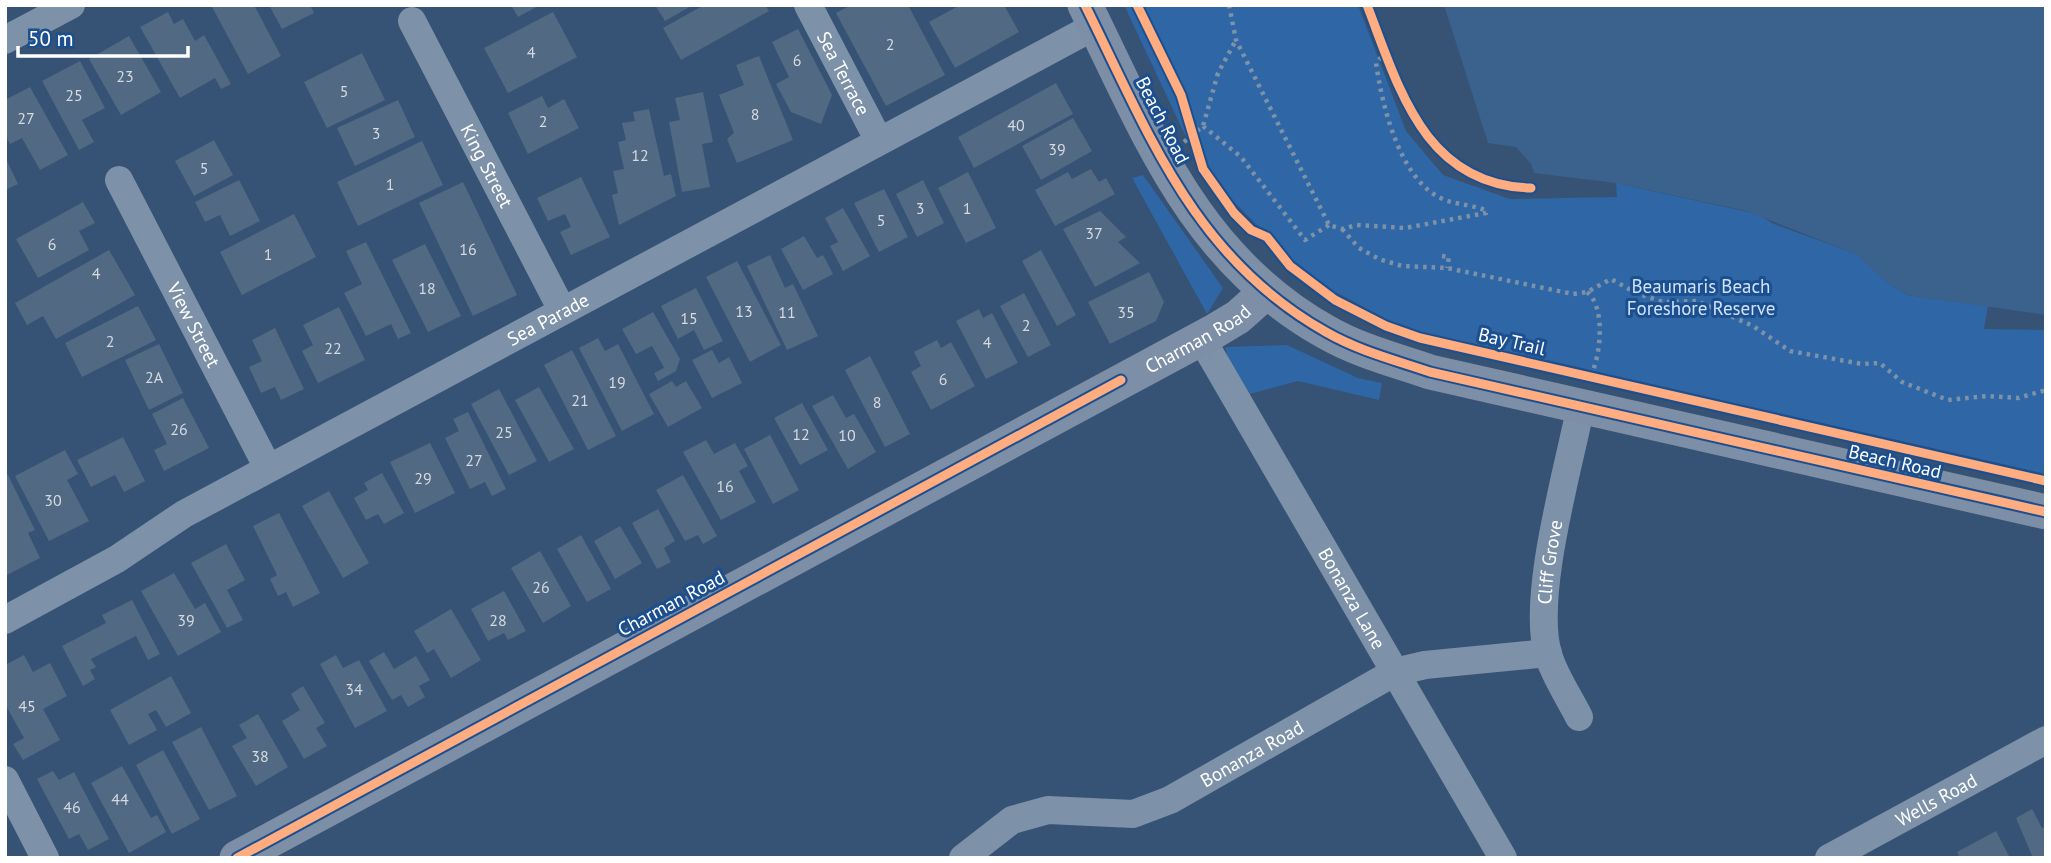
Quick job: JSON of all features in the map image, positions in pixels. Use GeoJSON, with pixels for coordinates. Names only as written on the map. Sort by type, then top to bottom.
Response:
{"type":"FeatureCollection","features":[{"type":"Feature","properties":{"kind":"main road","name":"Beach Road"},"geometry":{"type":"LineString","coordinates":[[1090,16],[1191,209],[1217,243],[1266,292],[1305,320],[1365,350],[1430,372],[1587,384],[2046,512]]}},
{"type":"Feature","properties":{"kind":"main road","name":"Charman Road"},"geometry":{"type":"LineString","coordinates":[[236,858],[1234,320],[1266,292]]}},
{"type":"Feature","properties":{"kind":"street"},"geometry":{"type":"LineString","coordinates":[[5,40],[71,5]]}},
{"type":"Feature","properties":{"kind":"street","name":"Sea Terrace"},"geometry":{"type":"LineString","coordinates":[[808,5],[879,141]]}},
{"type":"Feature","properties":{"kind":"street","name":"Sea Parade"},"geometry":{"type":"LineString","coordinates":[[5,620],[117,559],[166,524],[268,468],[879,141],[1090,16]]}},
{"type":"Feature","properties":{"kind":"street","name":"King Street"},"geometry":{"type":"LineString","coordinates":[[412,21],[562,310]]}},
{"type":"Feature","properties":{"kind":"street","name":"View Street"},"geometry":{"type":"LineString","coordinates":[[119,180],[268,468]]}},
{"type":"Feature","properties":{"kind":"street","name":"Bonanza Lane"},"geometry":{"type":"LineString","coordinates":[[1201,338],[1503,858]]}},
{"type":"Feature","properties":{"kind":"street","name":"Cliff Grove"},"geometry":{"type":"LineString","coordinates":[[1579,717],[1548,653],[1544,613],[1547,571],[1587,384]]}},
{"type":"Feature","properties":{"kind":"street","name":"Bonanza Road"},"geometry":{"type":"LineString","coordinates":[[963,858],[1012,820],[1048,810],[1133,814],[1170,800],[1395,672],[1425,665],[1548,653]]}},
{"type":"Feature","properties":{"kind":"street","name":"Wells Road"},"geometry":{"type":"LineString","coordinates":[[1829,858],[2046,740]]}},
{"type":"Feature","properties":{"kind":"street"},"geometry":{"type":"LineString","coordinates":[[5,780],[46,858]]}},
{"type":"Feature","properties":{"kind":"path"},"geometry":{"type":"LineString","coordinates":[[1229,5],[1236,40],[1329,225],[1342,229],[1359,248],[1379,259],[1402,265],[1447,268],[1573,293],[1587,292],[1611,279],[1636,293],[1662,302],[1697,301],[1753,327],[1790,351],[1862,364],[1875,362],[1902,382],[1948,400],[1987,396],[2018,398],[2046,390]]}},
{"type":"Feature","properties":{"kind":"path"},"geometry":{"type":"LineString","coordinates":[[1193,137],[1203,126],[1218,73],[1236,40]]}},
{"type":"Feature","properties":{"kind":"path"},"geometry":{"type":"LineString","coordinates":[[1381,41],[1389,64]]}},
{"type":"Feature","properties":{"kind":"path"},"geometry":{"type":"LineString","coordinates":[[1342,229],[1357,225],[1387,228],[1427,226],[1487,211],[1445,200],[1427,188],[1414,173],[1395,138],[1383,102],[1376,63],[1385,53]]}},
{"type":"Feature","properties":{"kind":"path"},"geometry":{"type":"LineString","coordinates":[[1191,124],[1196,148]]}},
{"type":"Feature","properties":{"kind":"path"},"geometry":{"type":"LineString","coordinates":[[1203,126],[1241,157],[1305,240],[1329,225]]}},
{"type":"Feature","properties":{"kind":"path"},"geometry":{"type":"LineString","coordinates":[[1442,256],[1449,257],[1447,268]]}},
{"type":"Feature","properties":{"kind":"path"},"geometry":{"type":"LineString","coordinates":[[1587,292],[1596,300],[1598,318],[1596,361],[1587,384]]}},
{"type":"Feature","properties":{"kind":"green space","name":"Beaumaris Beach Foreshore Reserve"},"geometry":{"type":"Polygon","coordinates":[[[1124,5],[1358,5],[1406,131],[1443,175],[1510,199],[1617,197],[1616,183],[1757,214],[1774,224],[1857,254],[1887,282],[1907,295],[1988,306],[1984,329],[2046,330],[2046,474],[1401,327],[1330,289],[1291,260],[1270,233],[1260,228],[1233,201],[1185,135],[1124,5]]]}},
{"type":"Feature","properties":{"kind":"green space"},"geometry":{"type":"Polygon","coordinates":[[[1143,175],[1223,288],[1207,314],[1132,178],[1143,175]]]}},
{"type":"Feature","properties":{"kind":"green space"},"geometry":{"type":"Polygon","coordinates":[[[1287,345],[1358,378],[1382,383],[1379,400],[1298,381],[1246,395],[1232,373],[1225,347],[1287,345]]]}},
{"type":"Feature","properties":{"kind":"shaded area"},"geometry":{"type":"Polygon","coordinates":[[[1444,5],[2046,5],[2046,315],[1907,295],[1887,282],[1856,254],[1746,211],[1616,183],[1534,173],[1531,164],[1516,147],[1488,143],[1444,5]]]}},
{"type":"Feature","properties":{"kind":"building"},"geometry":{"type":"Polygon","coordinates":[[[211,5],[254,5],[281,56],[248,74],[211,5]]]}},
{"type":"Feature","properties":{"kind":"building"},"geometry":{"type":"Polygon","coordinates":[[[269,5],[310,5],[314,13],[282,29],[269,5]]]}},
{"type":"Feature","properties":{"kind":"building"},"geometry":{"type":"Polygon","coordinates":[[[511,5],[540,5],[518,17],[511,5]]]}},
{"type":"Feature","properties":{"kind":"building"},"geometry":{"type":"Polygon","coordinates":[[[655,5],[693,5],[665,21],[655,5]]]}},
{"type":"Feature","properties":{"kind":"building"},"geometry":{"type":"Polygon","coordinates":[[[704,5],[765,5],[769,11],[681,60],[663,28],[704,5]]]}},
{"type":"Feature","properties":{"kind":"building"},"geometry":{"type":"Polygon","coordinates":[[[851,5],[908,5],[945,75],[886,106],[836,13],[851,5]]]}},
{"type":"Feature","properties":{"kind":"building"},"geometry":{"type":"Polygon","coordinates":[[[960,5],[1004,5],[1019,32],[955,68],[929,22],[960,5]]]}},
{"type":"Feature","properties":{"kind":"building"},"geometry":{"type":"Polygon","coordinates":[[[168,12],[174,24],[183,19],[195,41],[204,35],[231,84],[221,89],[215,78],[180,98],[140,27],[168,12]]]}},
{"type":"Feature","properties":{"kind":"building"},"geometry":{"type":"Polygon","coordinates":[[[553,12],[577,57],[508,93],[484,48],[553,12]]]}},
{"type":"Feature","properties":{"kind":"building"},"geometry":{"type":"Polygon","coordinates":[[[798,29],[832,95],[821,124],[791,112],[776,84],[789,77],[772,42],[798,29]]]}},
{"type":"Feature","properties":{"kind":"building"},"geometry":{"type":"Polygon","coordinates":[[[129,36],[161,92],[121,115],[89,59],[129,36]]]}},
{"type":"Feature","properties":{"kind":"building"},"geometry":{"type":"Polygon","coordinates":[[[362,53],[385,100],[327,128],[304,82],[362,53]]]}},
{"type":"Feature","properties":{"kind":"building"},"geometry":{"type":"Polygon","coordinates":[[[759,56],[793,140],[737,163],[727,139],[734,133],[719,95],[744,85],[736,65],[759,56]]]}},
{"type":"Feature","properties":{"kind":"building"},"geometry":{"type":"Polygon","coordinates":[[[80,61],[105,108],[82,120],[94,142],[79,150],[42,81],[80,61]]]}},
{"type":"Feature","properties":{"kind":"building"},"geometry":{"type":"Polygon","coordinates":[[[1056,83],[1073,114],[974,168],[958,137],[1056,83]]]}},
{"type":"Feature","properties":{"kind":"building"},"geometry":{"type":"Polygon","coordinates":[[[30,87],[68,155],[40,170],[22,138],[10,144],[5,135],[5,100],[30,87]]]}},
{"type":"Feature","properties":{"kind":"building"},"geometry":{"type":"Polygon","coordinates":[[[703,92],[713,142],[702,144],[710,187],[682,192],[669,122],[680,120],[675,98],[703,92]]]}},
{"type":"Feature","properties":{"kind":"building"},"geometry":{"type":"Polygon","coordinates":[[[542,96],[548,108],[564,99],[579,128],[528,154],[508,113],[542,96]]]}},
{"type":"Feature","properties":{"kind":"building"},"geometry":{"type":"Polygon","coordinates":[[[398,100],[415,137],[355,166],[337,128],[398,100]]]}},
{"type":"Feature","properties":{"kind":"building"},"geometry":{"type":"Polygon","coordinates":[[[649,109],[664,176],[671,174],[676,196],[619,225],[612,195],[618,193],[613,171],[624,169],[618,142],[626,140],[622,123],[635,121],[633,112],[649,109]]]}},
{"type":"Feature","properties":{"kind":"building"},"geometry":{"type":"Polygon","coordinates":[[[1073,118],[1092,151],[1041,180],[1022,146],[1073,118]]]}},
{"type":"Feature","properties":{"kind":"building"},"geometry":{"type":"Polygon","coordinates":[[[214,140],[233,175],[194,196],[175,161],[214,140]]]}},
{"type":"Feature","properties":{"kind":"building"},"geometry":{"type":"Polygon","coordinates":[[[422,141],[443,185],[358,226],[337,182],[422,141]]]}},
{"type":"Feature","properties":{"kind":"building"},"geometry":{"type":"Polygon","coordinates":[[[5,157],[18,184],[5,190],[5,157]]]}},
{"type":"Feature","properties":{"kind":"building"},"geometry":{"type":"Polygon","coordinates":[[[1091,169],[1099,182],[1106,178],[1115,194],[1055,226],[1035,190],[1068,172],[1072,179],[1091,169]]]}},
{"type":"Feature","properties":{"kind":"building"},"geometry":{"type":"Polygon","coordinates":[[[968,172],[996,228],[966,243],[938,188],[968,172]]]}},
{"type":"Feature","properties":{"kind":"building"},"geometry":{"type":"Polygon","coordinates":[[[581,177],[610,237],[571,255],[560,232],[571,227],[565,214],[548,221],[537,198],[581,177]]]}},
{"type":"Feature","properties":{"kind":"building"},"geometry":{"type":"Polygon","coordinates":[[[239,180],[260,221],[230,236],[220,215],[205,222],[195,202],[239,180]]]}},
{"type":"Feature","properties":{"kind":"building"},"geometry":{"type":"Polygon","coordinates":[[[923,180],[944,223],[917,237],[896,194],[923,180]]]}},
{"type":"Feature","properties":{"kind":"building"},"geometry":{"type":"Polygon","coordinates":[[[463,182],[517,295],[473,316],[419,203],[463,182]]]}},
{"type":"Feature","properties":{"kind":"building"},"geometry":{"type":"Polygon","coordinates":[[[884,189],[908,237],[879,252],[854,203],[884,189]]]}},
{"type":"Feature","properties":{"kind":"building"},"geometry":{"type":"Polygon","coordinates":[[[83,202],[95,223],[79,231],[89,250],[38,278],[16,239],[83,202]]]}},
{"type":"Feature","properties":{"kind":"building"},"geometry":{"type":"Polygon","coordinates":[[[843,208],[870,256],[843,271],[830,246],[838,242],[825,218],[843,208]]]}},
{"type":"Feature","properties":{"kind":"building"},"geometry":{"type":"Polygon","coordinates":[[[1100,211],[1126,237],[1118,242],[1140,263],[1095,287],[1063,229],[1100,211]]]}},
{"type":"Feature","properties":{"kind":"building"},"geometry":{"type":"Polygon","coordinates":[[[294,214],[316,257],[242,295],[220,252],[294,214]]]}},
{"type":"Feature","properties":{"kind":"building"},"geometry":{"type":"Polygon","coordinates":[[[804,236],[817,258],[823,255],[833,274],[803,290],[781,249],[804,236]]]}},
{"type":"Feature","properties":{"kind":"building"},"geometry":{"type":"Polygon","coordinates":[[[366,242],[411,333],[398,339],[391,324],[366,336],[344,293],[362,284],[346,251],[366,242]]]}},
{"type":"Feature","properties":{"kind":"building"},"geometry":{"type":"Polygon","coordinates":[[[425,244],[461,316],[428,332],[392,260],[425,244]]]}},
{"type":"Feature","properties":{"kind":"building"},"geometry":{"type":"Polygon","coordinates":[[[109,250],[135,295],[56,339],[43,316],[27,325],[15,303],[109,250]]]}},
{"type":"Feature","properties":{"kind":"building"},"geometry":{"type":"Polygon","coordinates":[[[1041,250],[1076,315],[1057,326],[1022,261],[1041,250]]]}},
{"type":"Feature","properties":{"kind":"building"},"geometry":{"type":"Polygon","coordinates":[[[770,255],[785,288],[793,284],[818,336],[787,350],[747,266],[770,255]]]}},
{"type":"Feature","properties":{"kind":"building"},"geometry":{"type":"Polygon","coordinates":[[[737,261],[781,345],[750,362],[706,277],[737,261]]]}},
{"type":"Feature","properties":{"kind":"building"},"geometry":{"type":"Polygon","coordinates":[[[1149,272],[1164,302],[1156,321],[1110,344],[1088,302],[1149,272]]]}},
{"type":"Feature","properties":{"kind":"building"},"geometry":{"type":"Polygon","coordinates":[[[696,288],[723,341],[704,350],[694,330],[678,339],[661,306],[696,288]]]}},
{"type":"Feature","properties":{"kind":"building"},"geometry":{"type":"Polygon","coordinates":[[[1024,293],[1051,345],[1028,357],[1000,306],[1024,293]]]}},
{"type":"Feature","properties":{"kind":"building"},"geometry":{"type":"Polygon","coordinates":[[[138,306],[156,340],[82,377],[65,343],[138,306]]]}},
{"type":"Feature","properties":{"kind":"building"},"geometry":{"type":"Polygon","coordinates":[[[339,307],[365,360],[318,383],[302,351],[313,345],[303,325],[339,307]]]}},
{"type":"Feature","properties":{"kind":"building"},"geometry":{"type":"Polygon","coordinates":[[[979,309],[983,318],[992,313],[1018,363],[986,379],[956,321],[979,309]]]}},
{"type":"Feature","properties":{"kind":"building"},"geometry":{"type":"Polygon","coordinates":[[[653,312],[680,359],[676,371],[658,381],[654,373],[664,368],[652,346],[636,354],[622,329],[653,312]]]}},
{"type":"Feature","properties":{"kind":"building"},"geometry":{"type":"Polygon","coordinates":[[[275,328],[304,389],[281,400],[275,387],[261,393],[249,367],[262,361],[252,340],[275,328]]]}},
{"type":"Feature","properties":{"kind":"building"},"geometry":{"type":"Polygon","coordinates":[[[598,338],[605,351],[618,344],[654,414],[622,431],[579,348],[598,338]]]}},
{"type":"Feature","properties":{"kind":"building"},"geometry":{"type":"Polygon","coordinates":[[[937,340],[941,348],[951,342],[975,386],[931,410],[911,372],[921,366],[914,352],[937,340]]]}},
{"type":"Feature","properties":{"kind":"building"},"geometry":{"type":"Polygon","coordinates":[[[159,344],[183,393],[149,410],[125,360],[159,344]]]}},
{"type":"Feature","properties":{"kind":"building"},"geometry":{"type":"Polygon","coordinates":[[[572,350],[616,436],[588,450],[544,365],[572,350]]]}},
{"type":"Feature","properties":{"kind":"building"},"geometry":{"type":"Polygon","coordinates":[[[712,350],[719,363],[729,357],[742,383],[712,398],[692,360],[712,350]]]}},
{"type":"Feature","properties":{"kind":"building"},"geometry":{"type":"Polygon","coordinates":[[[870,356],[910,434],[885,447],[845,370],[870,356]]]}},
{"type":"Feature","properties":{"kind":"building"},"geometry":{"type":"Polygon","coordinates":[[[672,381],[676,387],[686,381],[702,408],[668,427],[649,394],[672,381]]]}},
{"type":"Feature","properties":{"kind":"building"},"geometry":{"type":"Polygon","coordinates":[[[539,387],[574,449],[549,462],[515,400],[539,387]]]}},
{"type":"Feature","properties":{"kind":"building"},"geometry":{"type":"Polygon","coordinates":[[[499,389],[537,461],[509,475],[471,404],[499,389]]]}},
{"type":"Feature","properties":{"kind":"building"},"geometry":{"type":"Polygon","coordinates":[[[833,395],[846,418],[854,414],[876,452],[848,469],[812,406],[833,395]]]}},
{"type":"Feature","properties":{"kind":"building"},"geometry":{"type":"Polygon","coordinates":[[[183,398],[209,448],[164,471],[154,450],[167,444],[152,414],[183,398]]]}},
{"type":"Feature","properties":{"kind":"building"},"geometry":{"type":"Polygon","coordinates":[[[802,403],[828,450],[800,465],[774,418],[802,403]]]}},
{"type":"Feature","properties":{"kind":"building"},"geometry":{"type":"Polygon","coordinates":[[[468,412],[506,489],[492,496],[485,482],[470,489],[445,438],[459,431],[453,419],[468,412]]]}},
{"type":"Feature","properties":{"kind":"building"},"geometry":{"type":"Polygon","coordinates":[[[770,435],[799,490],[773,504],[744,449],[770,435]]]}},
{"type":"Feature","properties":{"kind":"building"},"geometry":{"type":"Polygon","coordinates":[[[123,437],[145,481],[124,492],[115,475],[91,487],[77,460],[123,437]]]}},
{"type":"Feature","properties":{"kind":"building"},"geometry":{"type":"Polygon","coordinates":[[[706,440],[714,454],[735,443],[748,466],[739,471],[756,502],[721,520],[683,452],[706,440]]]}},
{"type":"Feature","properties":{"kind":"building"},"geometry":{"type":"Polygon","coordinates":[[[430,443],[455,493],[415,513],[390,462],[430,443]]]}},
{"type":"Feature","properties":{"kind":"building"},"geometry":{"type":"Polygon","coordinates":[[[65,450],[78,474],[67,480],[89,521],[49,541],[15,476],[65,450]]]}},
{"type":"Feature","properties":{"kind":"building"},"geometry":{"type":"Polygon","coordinates":[[[382,473],[404,513],[384,524],[378,514],[366,520],[354,498],[368,490],[364,483],[382,473]]]}},
{"type":"Feature","properties":{"kind":"building"},"geometry":{"type":"Polygon","coordinates":[[[8,475],[35,530],[28,533],[40,558],[5,576],[5,476],[8,475]]]}},
{"type":"Feature","properties":{"kind":"building"},"geometry":{"type":"Polygon","coordinates":[[[683,475],[717,536],[703,544],[698,535],[685,541],[656,490],[683,475]]]}},
{"type":"Feature","properties":{"kind":"building"},"geometry":{"type":"Polygon","coordinates":[[[329,491],[369,563],[343,578],[302,506],[329,491]]]}},
{"type":"Feature","properties":{"kind":"building"},"geometry":{"type":"Polygon","coordinates":[[[658,509],[675,541],[664,548],[671,562],[657,569],[632,523],[658,509]]]}},
{"type":"Feature","properties":{"kind":"building"},"geometry":{"type":"Polygon","coordinates":[[[279,513],[320,593],[293,607],[286,592],[278,596],[270,579],[277,575],[253,526],[279,513]]]}},
{"type":"Feature","properties":{"kind":"building"},"geometry":{"type":"Polygon","coordinates":[[[620,526],[642,563],[615,579],[594,541],[620,526]]]}},
{"type":"Feature","properties":{"kind":"building"},"geometry":{"type":"Polygon","coordinates":[[[581,535],[611,589],[587,602],[557,549],[581,535]]]}},
{"type":"Feature","properties":{"kind":"building"},"geometry":{"type":"Polygon","coordinates":[[[226,544],[245,580],[227,590],[243,620],[227,628],[191,563],[226,544]]]}},
{"type":"Feature","properties":{"kind":"building"},"geometry":{"type":"Polygon","coordinates":[[[540,551],[571,606],[543,623],[511,568],[540,551]]]}},
{"type":"Feature","properties":{"kind":"building"},"geometry":{"type":"Polygon","coordinates":[[[174,573],[195,609],[205,603],[221,632],[178,656],[141,591],[174,573]]]}},
{"type":"Feature","properties":{"kind":"building"},"geometry":{"type":"Polygon","coordinates":[[[504,591],[526,631],[508,640],[504,633],[488,641],[471,609],[504,591]]]}},
{"type":"Feature","properties":{"kind":"building"},"geometry":{"type":"Polygon","coordinates":[[[132,600],[160,654],[148,660],[136,636],[91,659],[96,667],[90,670],[95,679],[83,686],[62,646],[106,623],[102,615],[132,600]]]}},
{"type":"Feature","properties":{"kind":"building"},"geometry":{"type":"Polygon","coordinates":[[[451,609],[481,660],[451,678],[434,649],[427,653],[414,631],[451,609]]]}},
{"type":"Feature","properties":{"kind":"building"},"geometry":{"type":"Polygon","coordinates":[[[384,652],[394,669],[416,656],[430,680],[419,686],[425,697],[408,707],[401,695],[392,700],[369,661],[384,652]]]}},
{"type":"Feature","properties":{"kind":"building"},"geometry":{"type":"Polygon","coordinates":[[[24,655],[33,672],[50,663],[67,696],[43,709],[60,740],[23,760],[13,744],[24,738],[5,704],[5,665],[24,655]]]}},
{"type":"Feature","properties":{"kind":"building"},"geometry":{"type":"Polygon","coordinates":[[[336,655],[343,668],[359,660],[387,711],[355,728],[320,664],[336,655]]]}},
{"type":"Feature","properties":{"kind":"building"},"geometry":{"type":"Polygon","coordinates":[[[171,676],[191,713],[166,727],[156,710],[148,714],[157,730],[129,745],[110,710],[171,676]]]}},
{"type":"Feature","properties":{"kind":"building"},"geometry":{"type":"Polygon","coordinates":[[[303,686],[325,723],[316,728],[327,746],[304,759],[282,721],[300,710],[291,694],[303,686]]]}},
{"type":"Feature","properties":{"kind":"building"},"geometry":{"type":"Polygon","coordinates":[[[258,714],[288,767],[256,786],[232,746],[247,738],[239,725],[258,714]]]}},
{"type":"Feature","properties":{"kind":"building"},"geometry":{"type":"Polygon","coordinates":[[[201,727],[237,796],[209,810],[172,742],[201,727]]]}},
{"type":"Feature","properties":{"kind":"building"},"geometry":{"type":"Polygon","coordinates":[[[163,750],[200,819],[172,834],[136,765],[163,750]]]}},
{"type":"Feature","properties":{"kind":"building"},"geometry":{"type":"Polygon","coordinates":[[[122,766],[151,818],[157,815],[166,832],[129,853],[91,783],[122,766]]]}},
{"type":"Feature","properties":{"kind":"building"},"geometry":{"type":"Polygon","coordinates":[[[53,771],[59,780],[74,772],[109,839],[88,850],[79,834],[69,839],[37,779],[53,771]]]}},
{"type":"Feature","properties":{"kind":"building"},"geometry":{"type":"Polygon","coordinates":[[[2032,809],[2042,828],[2046,826],[2046,858],[2033,858],[2016,818],[2032,809]]]}},
{"type":"Feature","properties":{"kind":"building"},"geometry":{"type":"Polygon","coordinates":[[[1996,831],[2010,858],[1960,858],[1957,852],[1996,831]]]}},
{"type":"Feature","properties":{"kind":"cycle path"},"geometry":{"type":"LineString","coordinates":[[1085,5],[1155,146],[1180,189],[1209,230],[1242,268],[1280,302],[1339,339],[1430,372],[2046,512]]}},
{"type":"Feature","properties":{"kind":"cycle path","name":"Bay Trail"},"geometry":{"type":"LineString","coordinates":[[1137,5],[1181,95],[1203,169],[1234,213],[1251,230],[1267,237],[1290,266],[1335,300],[1386,326],[1420,338],[2046,481]]}},
{"type":"Feature","properties":{"kind":"cycle path"},"geometry":{"type":"LineString","coordinates":[[1367,5],[1405,99],[1421,126],[1441,151],[1465,170],[1495,183],[1531,188]]}},
{"type":"Feature","properties":{"kind":"cycle path"},"geometry":{"type":"LineString","coordinates":[[237,858],[1121,380]]}}]}
